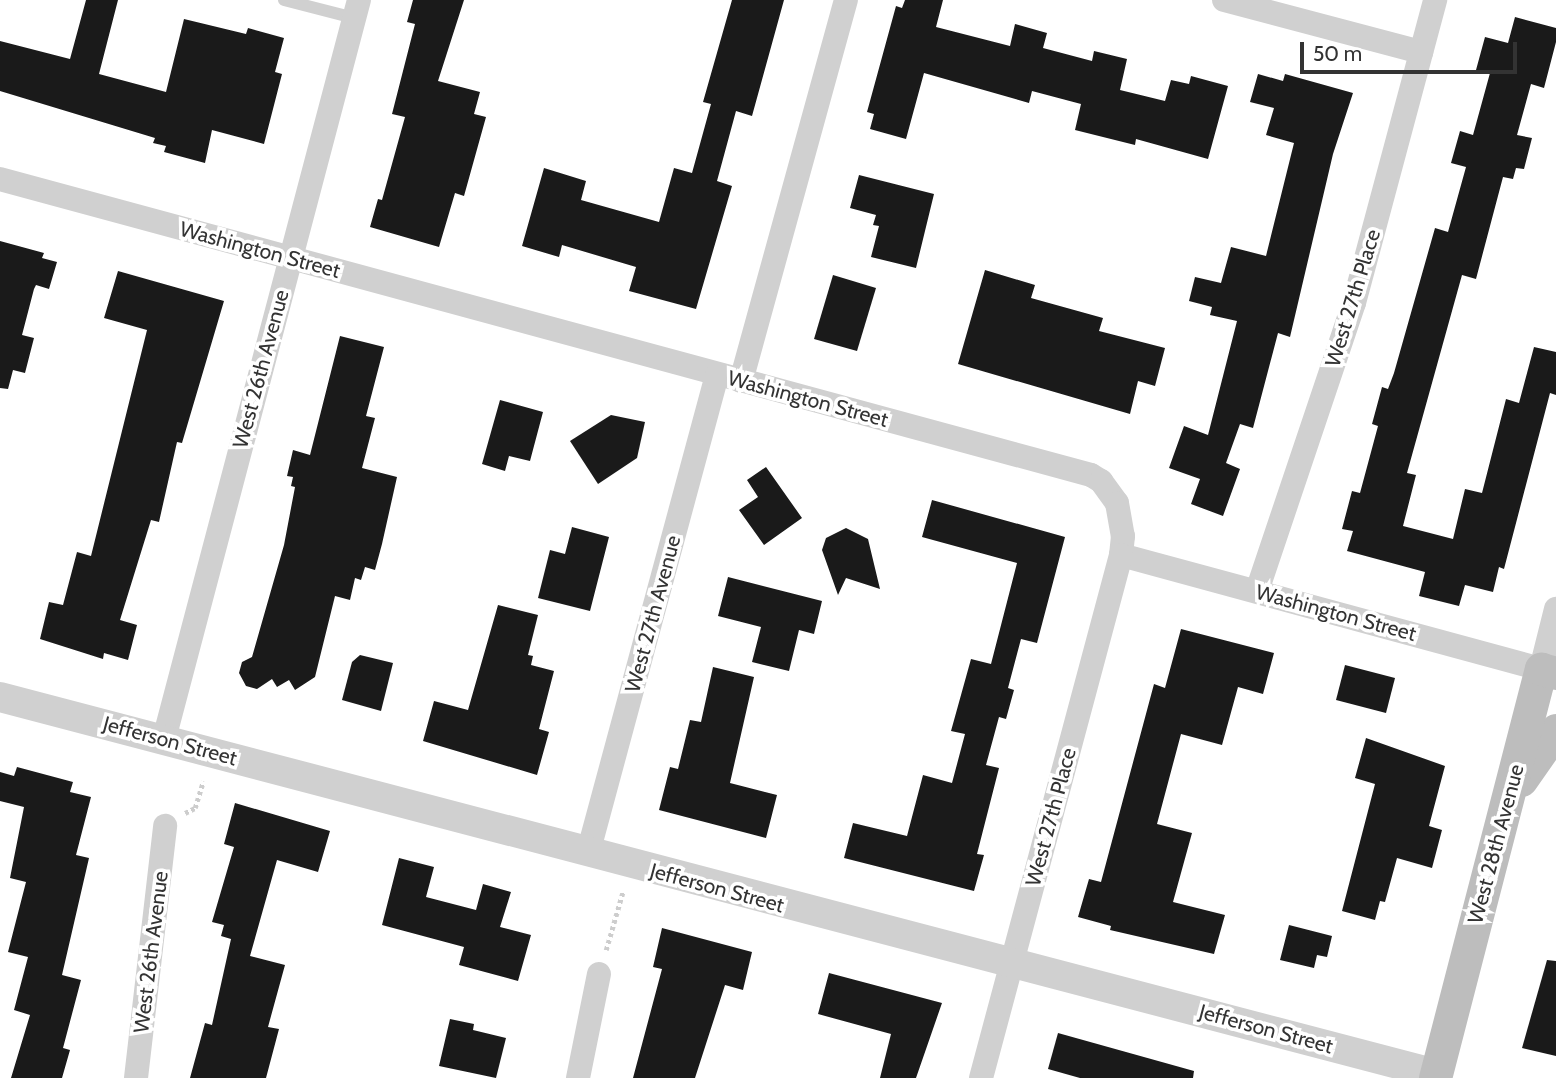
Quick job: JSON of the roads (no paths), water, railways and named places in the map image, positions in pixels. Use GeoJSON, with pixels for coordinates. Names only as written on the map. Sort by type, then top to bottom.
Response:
{"type":"FeatureCollection","features":[{"type":"Feature","properties":{"kind":"main road","name":"West 28th Avenue"},"geometry":{"type":"LineString","coordinates":[[1435,1076],[1506,803],[1549,671]]}},
{"type":"Feature","properties":{"kind":"main road"},"geometry":{"type":"LineString","coordinates":[[1506,803],[1556,730]]}},
{"type":"Feature","properties":{"kind":"street","name":"West 27th Avenue"},"geometry":{"type":"LineString","coordinates":[[588,853],[729,378],[846,0]]}},
{"type":"Feature","properties":{"kind":"street"},"geometry":{"type":"LineString","coordinates":[[1224,0],[1421,52]]}},
{"type":"Feature","properties":{"kind":"street","name":"West 27th Place"},"geometry":{"type":"LineString","coordinates":[[1257,591],[1354,303],[1434,0]]}},
{"type":"Feature","properties":{"kind":"street","name":"West 26th Avenue"},"geometry":{"type":"LineString","coordinates":[[164,739],[356,9]]}},
{"type":"Feature","properties":{"kind":"street","name":"Washington Street"},"geometry":{"type":"LineString","coordinates":[[0,179],[1091,475],[1101,481],[1117,503],[1123,536],[1121,555],[1549,671]]}},
{"type":"Feature","properties":{"kind":"street","name":"West 27th Place"},"geometry":{"type":"LineString","coordinates":[[981,1078],[1121,555]]}},
{"type":"Feature","properties":{"kind":"street","name":"West 28th Avenue"},"geometry":{"type":"LineString","coordinates":[[1549,671],[1556,609]]}},
{"type":"Feature","properties":{"kind":"street","name":"Jefferson Street"},"geometry":{"type":"LineString","coordinates":[[0,697],[630,865],[1012,962],[1435,1076]]}},
{"type":"Feature","properties":{"kind":"street","name":"West 26th Avenue"},"geometry":{"type":"LineString","coordinates":[[136,1078],[165,826]]}},
{"type":"Feature","properties":{"kind":"street"},"geometry":{"type":"LineString","coordinates":[[578,1078],[599,974]]}},
{"type":"Feature","properties":{"kind":"lane"},"geometry":{"type":"LineString","coordinates":[[284,0],[356,9]]}}]}
